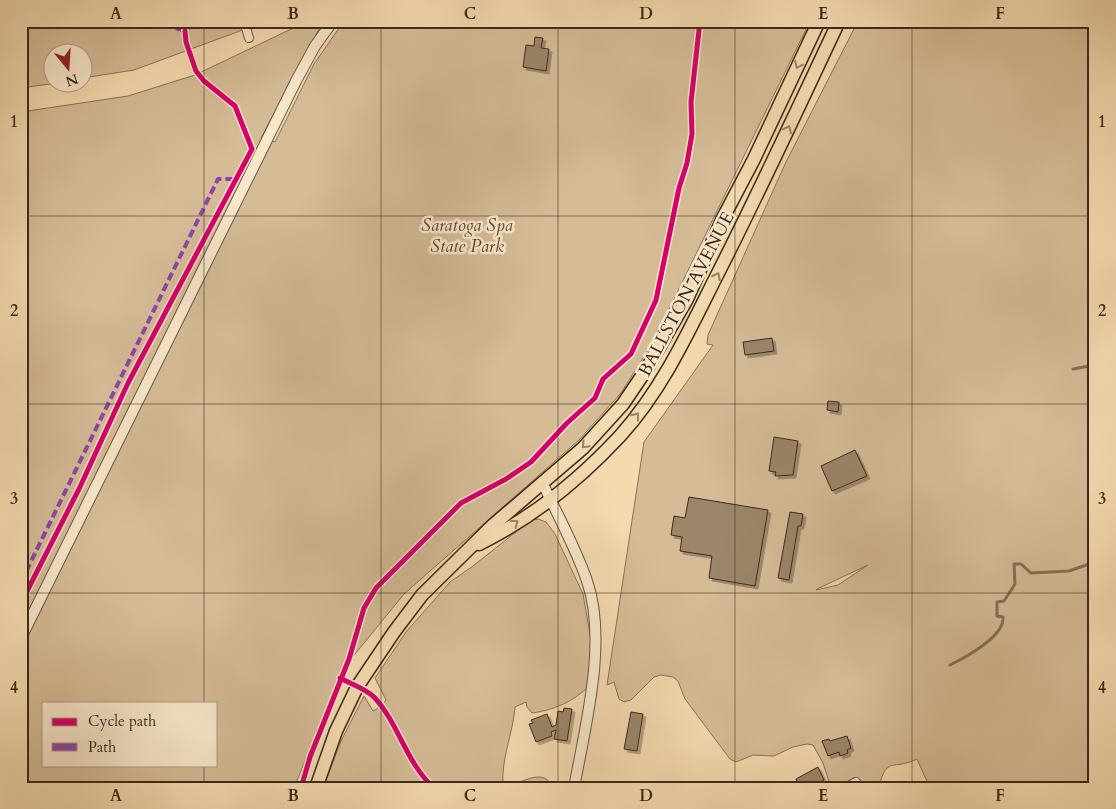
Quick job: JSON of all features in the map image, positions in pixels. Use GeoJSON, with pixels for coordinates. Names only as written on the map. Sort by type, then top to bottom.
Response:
{"type":"FeatureCollection","features":[{"type":"Feature","properties":{"kind":"highway","name":"BALLSTON AVENUE"},"geometry":{"type":"LineString","coordinates":[[316,788],[336,731],[357,687],[394,632],[422,595],[473,548],[492,526],[543,484],[582,448],[623,404],[667,336],[705,262],[724,218],[819,21]]}},
{"type":"Feature","properties":{"kind":"highway","name":"BALLSTON AVENUE"},"geometry":{"type":"LineString","coordinates":[[473,548],[499,534],[573,481],[620,435],[648,400],[678,353],[744,222],[839,21]]}},
{"type":"Feature","properties":{"kind":"street"},"geometry":{"type":"LineString","coordinates":[[244,21],[249,38]]}},
{"type":"Feature","properties":{"kind":"street"},"geometry":{"type":"LineString","coordinates":[[21,638],[291,90],[315,46],[333,21]]}},
{"type":"Feature","properties":{"kind":"street"},"geometry":{"type":"LineString","coordinates":[[543,484],[588,582],[594,610],[596,638],[594,666],[574,788]]}},
{"type":"Feature","properties":{"kind":"street"},"geometry":{"type":"LineString","coordinates":[[845,788],[856,782]]}},
{"type":"Feature","properties":{"kind":"green space"},"geometry":{"type":"Polygon","coordinates":[[[21,21],[267,21],[134,70],[92,77],[92,42],[42,42],[42,85],[21,88],[21,21]]]}},
{"type":"Feature","properties":{"kind":"green space","name":"Saratoga Spa State Park"},"geometry":{"type":"Polygon","coordinates":[[[308,21],[314,21],[319,29],[261,138],[275,142],[314,64],[344,21],[810,21],[653,342],[621,393],[579,440],[404,594],[342,670],[294,788],[21,788],[21,112],[128,96],[195,75],[308,21]]]}},
{"type":"Feature","properties":{"kind":"green space"},"geometry":{"type":"Polygon","coordinates":[[[858,21],[1095,21],[1095,788],[930,788],[917,759],[888,767],[879,788],[831,788],[823,763],[813,745],[807,744],[793,747],[774,756],[753,755],[736,762],[730,759],[685,699],[678,681],[673,677],[661,675],[654,677],[631,700],[624,702],[619,699],[614,682],[607,685],[644,442],[713,345],[707,344],[708,335],[786,162],[858,21]],[[868,565],[816,590],[838,585],[868,565]]]}},
{"type":"Feature","properties":{"kind":"green space"},"geometry":{"type":"Polygon","coordinates":[[[538,519],[546,522],[555,534],[583,594],[591,640],[589,686],[570,701],[548,710],[532,713],[527,707],[526,702],[515,707],[505,756],[503,785],[510,785],[537,777],[549,781],[554,788],[323,788],[341,741],[364,696],[373,711],[382,706],[386,700],[375,678],[406,632],[450,582],[531,520],[538,519]]]}},
{"type":"Feature","properties":{"kind":"building"},"geometry":{"type":"Polygon","coordinates":[[[535,37],[543,38],[541,48],[549,49],[546,71],[523,67],[526,45],[534,46],[535,37]]]}},
{"type":"Feature","properties":{"kind":"building"},"geometry":{"type":"Polygon","coordinates":[[[772,338],[774,351],[745,355],[743,342],[772,338]]]}},
{"type":"Feature","properties":{"kind":"building"},"geometry":{"type":"Polygon","coordinates":[[[828,401],[839,402],[838,412],[827,410],[828,401]]]}},
{"type":"Feature","properties":{"kind":"building"},"geometry":{"type":"Polygon","coordinates":[[[774,437],[798,441],[793,475],[775,476],[776,472],[769,471],[774,437]]]}},
{"type":"Feature","properties":{"kind":"building"},"geometry":{"type":"Polygon","coordinates":[[[855,450],[867,476],[832,491],[821,466],[855,450]]]}},
{"type":"Feature","properties":{"kind":"building"},"geometry":{"type":"Polygon","coordinates":[[[689,497],[768,510],[755,586],[709,578],[712,556],[680,551],[682,537],[671,535],[674,516],[685,518],[689,497]]]}},
{"type":"Feature","properties":{"kind":"building"},"geometry":{"type":"Polygon","coordinates":[[[790,512],[803,514],[801,526],[798,526],[789,580],[778,578],[790,512]]]}},
{"type":"Feature","properties":{"kind":"building"},"geometry":{"type":"Polygon","coordinates":[[[564,708],[572,709],[567,741],[554,739],[556,730],[551,732],[552,736],[536,742],[529,724],[533,723],[531,720],[547,714],[552,727],[556,725],[558,711],[563,712],[564,708]]]}},
{"type":"Feature","properties":{"kind":"building"},"geometry":{"type":"Polygon","coordinates":[[[631,712],[643,714],[637,751],[624,749],[631,712]]]}},
{"type":"Feature","properties":{"kind":"building"},"geometry":{"type":"Polygon","coordinates":[[[847,736],[851,748],[847,750],[848,753],[840,756],[839,752],[828,756],[822,741],[829,739],[830,741],[847,736]]]}},
{"type":"Feature","properties":{"kind":"building"},"geometry":{"type":"Polygon","coordinates":[[[818,767],[824,780],[810,788],[807,788],[804,783],[799,786],[796,779],[818,767]]]}},
{"type":"Feature","properties":{"kind":"waterway"},"geometry":{"type":"LineString","coordinates":[[1073,369],[1095,365]]}},
{"type":"Feature","properties":{"kind":"waterway"},"geometry":{"type":"LineString","coordinates":[[950,665],[983,645],[998,631],[1003,617],[997,616],[997,602],[1004,601],[1015,584],[1014,564],[1021,564],[1031,573],[1069,571],[1095,562]]}},
{"type":"Feature","properties":{"kind":"marked path"},"geometry":{"type":"LineString","coordinates":[[153,21],[185,31],[196,21]]}},
{"type":"Feature","properties":{"kind":"marked path"},"geometry":{"type":"LineString","coordinates":[[21,582],[218,179],[237,179]]}},
{"type":"Feature","properties":{"kind":"cycle path"},"geometry":{"type":"LineString","coordinates":[[301,788],[310,757],[349,659],[364,608],[376,588],[461,503],[506,479],[531,462],[567,423],[595,398],[603,379],[631,354],[656,300],[679,188],[687,163],[692,134],[691,102],[700,21]]}},
{"type":"Feature","properties":{"kind":"cycle path"},"geometry":{"type":"LineString","coordinates":[[21,603],[79,489],[128,383],[252,149],[235,106],[204,81],[196,71],[186,42],[185,31]]}},
{"type":"Feature","properties":{"kind":"cycle path"},"geometry":{"type":"LineString","coordinates":[[340,678],[363,689],[374,697],[390,719],[416,767],[434,788]]}}]}
